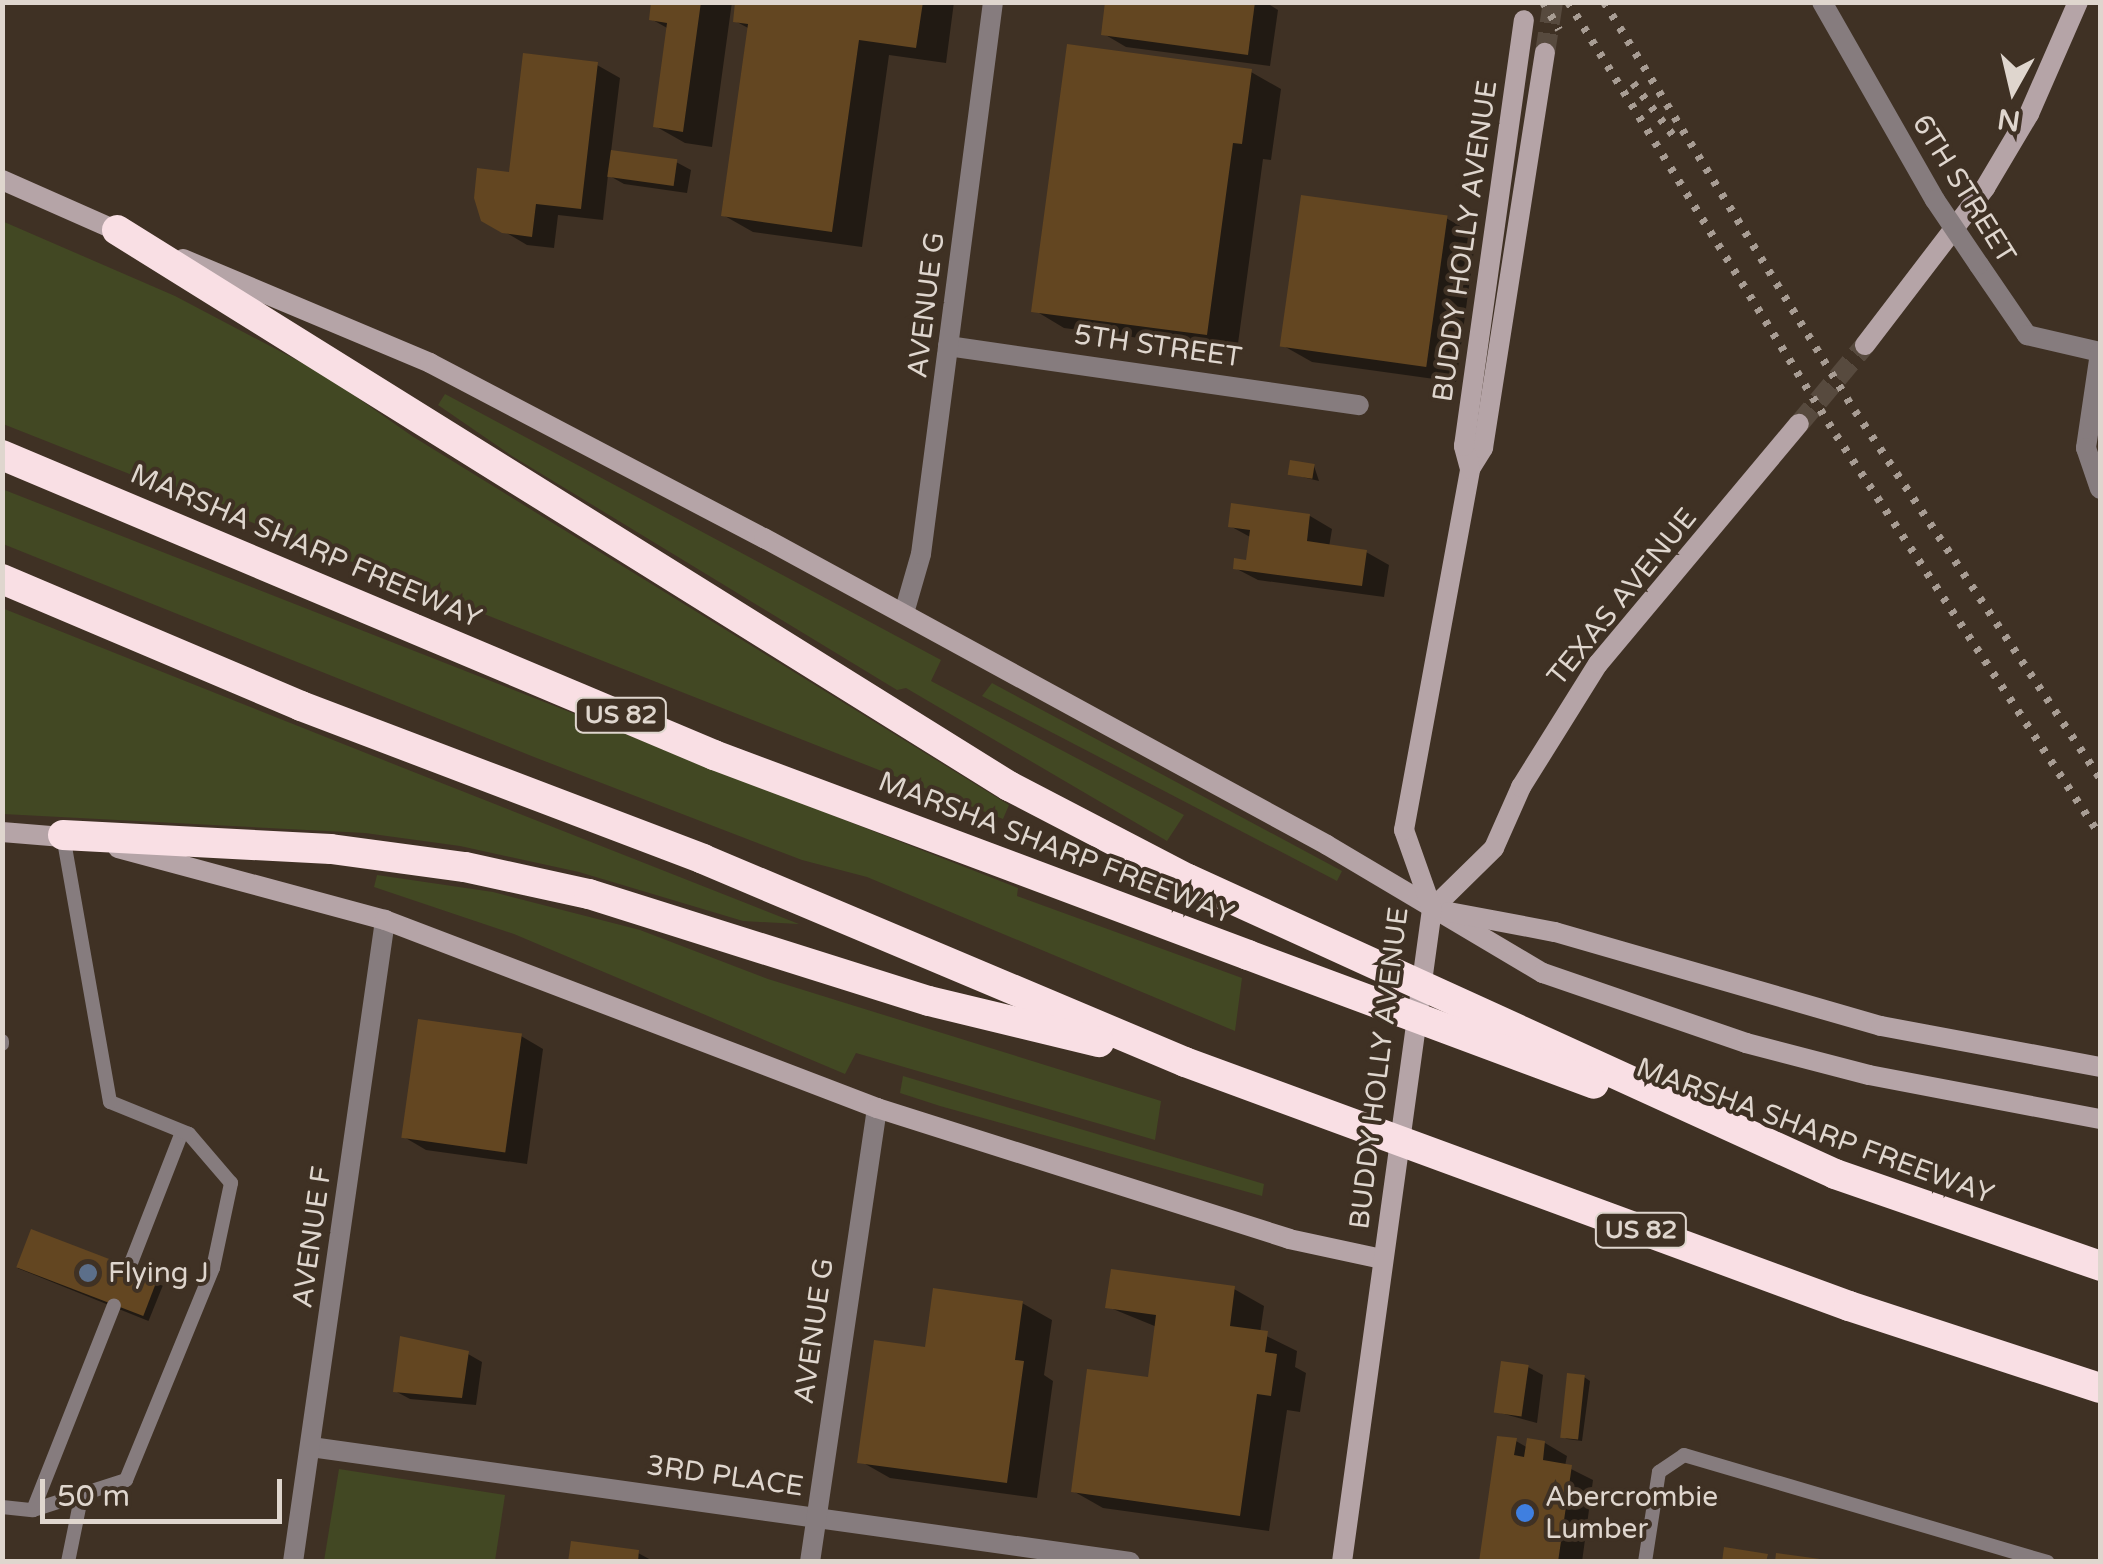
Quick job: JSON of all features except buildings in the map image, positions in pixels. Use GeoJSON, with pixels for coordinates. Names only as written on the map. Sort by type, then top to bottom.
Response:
{"type":"FeatureCollection","features":[{"type":"Feature","properties":{"kind":"highway"},"geometry":{"type":"LineString","coordinates":[[117,230],[1009,786],[1188,879],[1835,1174]]}},
{"type":"Feature","properties":{"kind":"highway","name":"MARSHA SHARP FREEWAY"},"geometry":{"type":"LineString","coordinates":[[2,455],[714,755],[1835,1174],[2100,1266]]}},
{"type":"Feature","properties":{"kind":"highway","name":"US 82"},"geometry":{"type":"LineString","coordinates":[[2,579],[301,706],[703,859],[1185,1062],[1849,1306],[2100,1388]]}},
{"type":"Feature","properties":{"kind":"highway"},"geometry":{"type":"LineString","coordinates":[[63,835],[330,849],[464,867],[589,894],[929,1001],[1185,1062]]}},
{"type":"Feature","properties":{"kind":"main road"},"geometry":{"type":"LineString","coordinates":[[1864,345],[1985,188],[2029,114],[2078,2]]}},
{"type":"Feature","properties":{"kind":"main road","name":"BUDDY HOLLY AVENUE"},"geometry":{"type":"LineString","coordinates":[[1470,469],[1464,446],[1524,20]]}},
{"type":"Feature","properties":{"kind":"main road","name":"BUDDY HOLLY AVENUE"},"geometry":{"type":"LineString","coordinates":[[1342,1562],[1432,909],[1404,830],[1470,469],[1484,448],[1545,53]]}},
{"type":"Feature","properties":{"kind":"main road","name":"MARSHA SHARP FREEWAY"},"geometry":{"type":"LineString","coordinates":[[2,180],[430,363],[904,613],[1543,973],[1746,1043],[1963,1096],[2100,1119]]}},
{"type":"Feature","properties":{"kind":"main road","name":"TEXAS AVENUE"},"geometry":{"type":"LineString","coordinates":[[1432,909],[1494,848],[1521,787],[1598,664],[1799,424]]}},
{"type":"Feature","properties":{"kind":"main road"},"geometry":{"type":"LineString","coordinates":[[2,832],[63,835],[252,880],[385,920],[878,1108],[1288,1239],[1382,1259]]}},
{"type":"Feature","properties":{"kind":"main road","name":"MARSHA SHARP FREEWAY"},"geometry":{"type":"LineString","coordinates":[[1432,909],[1554,932],[1881,1026],[2100,1068]]}},
{"type":"Feature","properties":{"kind":"street","name":"AVENUE G"},"geometry":{"type":"LineString","coordinates":[[904,613],[921,554],[993,2]]}},
{"type":"Feature","properties":{"kind":"street","name":"6TH STREET"},"geometry":{"type":"LineString","coordinates":[[1822,2],[1936,200],[2028,335],[2100,352]]}},
{"type":"Feature","properties":{"kind":"street","name":"5TH STREET"},"geometry":{"type":"LineString","coordinates":[[948,346],[1359,404]]}},
{"type":"Feature","properties":{"kind":"street"},"geometry":{"type":"LineString","coordinates":[[2100,352],[2086,448],[2100,488]]}},
{"type":"Feature","properties":{"kind":"street","name":"AVENUE F"},"geometry":{"type":"LineString","coordinates":[[293,1562],[385,920]]}},
{"type":"Feature","properties":{"kind":"street","name":"AVENUE G"},"geometry":{"type":"LineString","coordinates":[[810,1562],[878,1108]]}},
{"type":"Feature","properties":{"kind":"street","name":"3RD PLACE"},"geometry":{"type":"LineString","coordinates":[[311,1447],[1130,1562]]}},
{"type":"Feature","properties":{"kind":"lane"},"geometry":{"type":"LineString","coordinates":[[2,1507],[34,1510],[126,1480],[214,1268],[231,1183],[182,1132],[110,1102],[63,835]]}},
{"type":"Feature","properties":{"kind":"lane"},"geometry":{"type":"LineString","coordinates":[[129,1268],[182,1132]]}},
{"type":"Feature","properties":{"kind":"lane"},"geometry":{"type":"LineString","coordinates":[[34,1510],[114,1306]]}},
{"type":"Feature","properties":{"kind":"lane"},"geometry":{"type":"LineString","coordinates":[[1645,1562],[1659,1472],[1684,1455],[2048,1562]]}},
{"type":"Feature","properties":{"kind":"lane"},"geometry":{"type":"LineString","coordinates":[[68,1562],[80,1498]]}},
{"type":"Feature","properties":{"kind":"green space"},"geometry":{"type":"Polygon","coordinates":[[[2,221],[175,296],[325,375],[412,436],[1009,805],[1003,819],[3,424],[2,221]]]}},
{"type":"Feature","properties":{"kind":"green space"},"geometry":{"type":"Polygon","coordinates":[[[445,394],[941,660],[931,681],[1184,815],[1167,841],[906,688],[897,690],[512,456],[438,405],[445,394]]]}},
{"type":"Feature","properties":{"kind":"green space"},"geometry":{"type":"Polygon","coordinates":[[[2,489],[1018,888],[1017,896],[1242,978],[1235,1031],[867,877],[802,860],[534,757],[3,544],[2,489]]]}},
{"type":"Feature","properties":{"kind":"green space"},"geometry":{"type":"Polygon","coordinates":[[[2,608],[799,924],[743,921],[579,872],[460,846],[365,833],[3,814],[2,608]]]}},
{"type":"Feature","properties":{"kind":"green space"},"geometry":{"type":"Polygon","coordinates":[[[992,683],[1342,871],[1337,881],[982,696],[992,683]]]}},
{"type":"Feature","properties":{"kind":"green space"},"geometry":{"type":"Polygon","coordinates":[[[377,875],[493,892],[640,930],[768,979],[1161,1101],[1155,1140],[856,1053],[845,1074],[514,934],[374,887],[377,875]]]}},
{"type":"Feature","properties":{"kind":"green space"},"geometry":{"type":"Polygon","coordinates":[[[903,1076],[1264,1184],[1262,1196],[900,1093],[903,1076]]]}},
{"type":"Feature","properties":{"kind":"green space"},"geometry":{"type":"Polygon","coordinates":[[[339,1469],[505,1495],[495,1561],[324,1561],[339,1469]]]}},
{"type":"Feature","properties":{"kind":"tunnel"},"geometry":{"type":"LineString","coordinates":[[1545,53],[1553,2]]}},
{"type":"Feature","properties":{"kind":"tunnel"},"geometry":{"type":"LineString","coordinates":[[1799,424],[1865,345]]}},
{"type":"Feature","properties":{"kind":"railway"},"geometry":{"type":"LineString","coordinates":[[1543,2],[1559,30]]}},
{"type":"Feature","properties":{"kind":"railway"},"geometry":{"type":"LineString","coordinates":[[1568,2],[1836,435],[2100,835]]}},
{"type":"Feature","properties":{"kind":"railway"},"geometry":{"type":"LineString","coordinates":[[1604,2],[1855,411],[2100,779]]}},
{"type":"Feature","properties":{"kind":"railway"},"geometry":{"type":"LineString","coordinates":[[1633,83],[1675,138]]}},
{"type":"Feature","properties":{"kind":"place","name":"Flying J"},"geometry":{"type":"Point","coordinates":[88,1273]}},
{"type":"Feature","properties":{"kind":"place","name":"Abercrombie Lumber"},"geometry":{"type":"Point","coordinates":[1525,1513]}}]}
